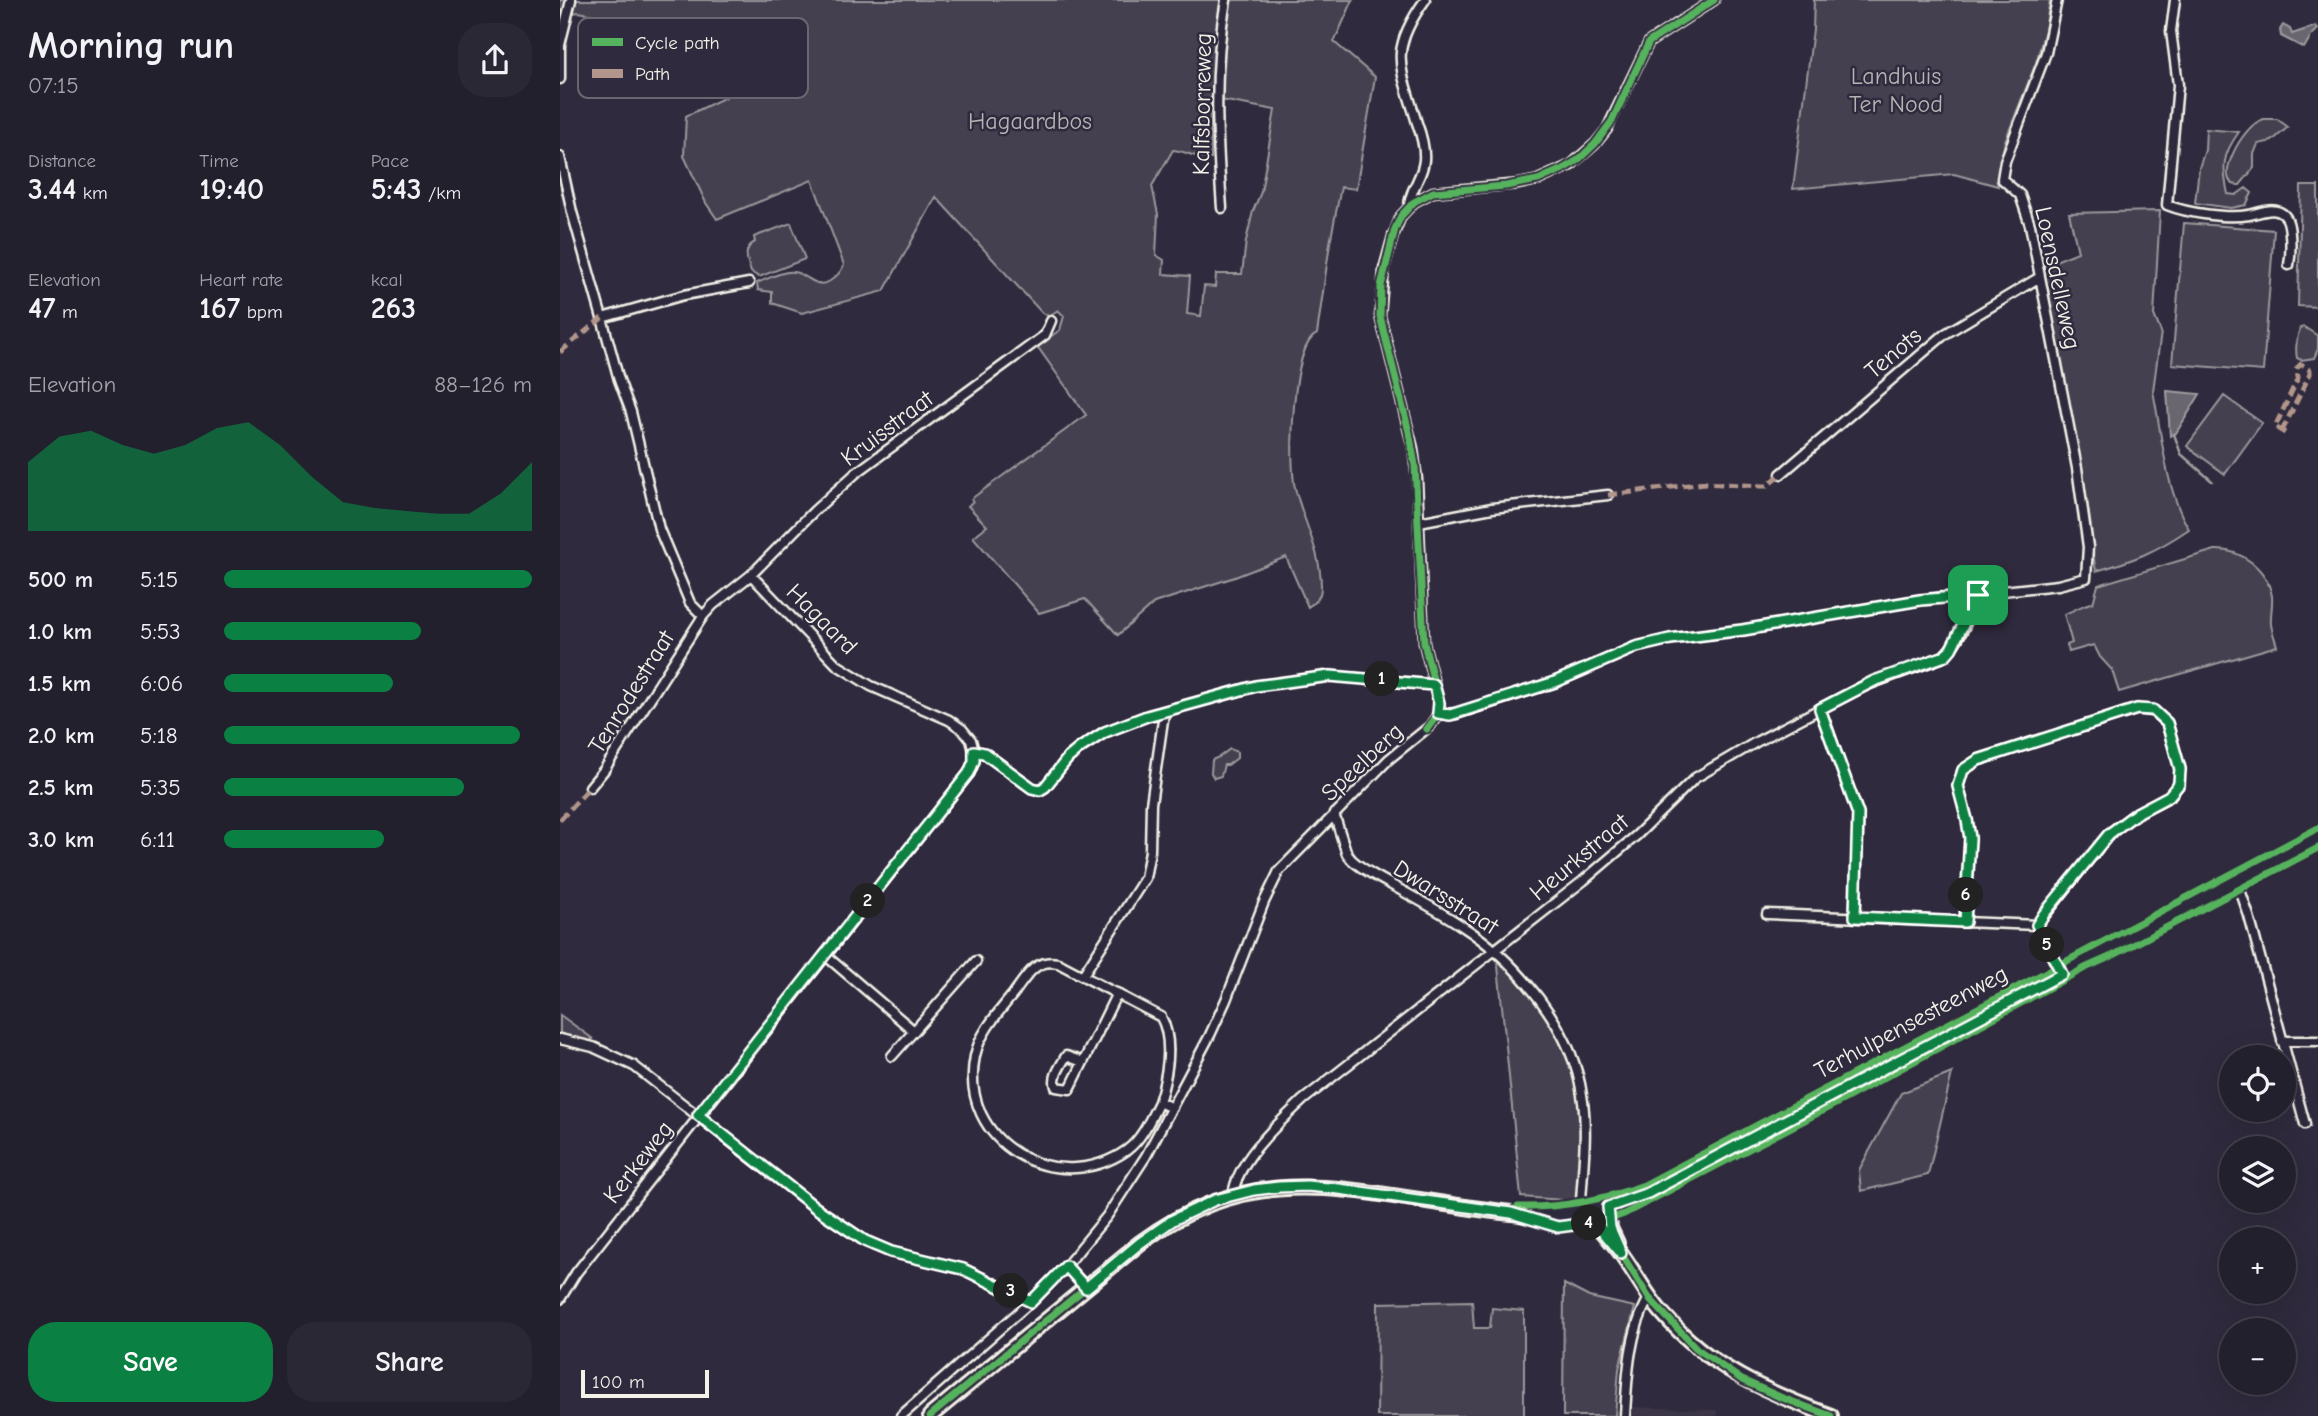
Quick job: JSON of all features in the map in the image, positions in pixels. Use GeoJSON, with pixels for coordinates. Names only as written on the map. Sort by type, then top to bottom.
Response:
{"type":"FeatureCollection","features":[{"type":"Feature","properties":{"kind":"main road","name":"Terhulpensesteenweg"},"geometry":{"type":"LineString","coordinates":[[930,1416],[1140,1243],[1173,1220],[1215,1200],[1279,1187],[1307,1186],[1511,1213],[1557,1215],[1608,1207],[1648,1193],[2318,838]]}},
{"type":"Feature","properties":{"kind":"main road"},"geometry":{"type":"LineString","coordinates":[[1608,1207],[1610,1228],[1621,1253]]}},
{"type":"Feature","properties":{"kind":"main road"},"geometry":{"type":"LineString","coordinates":[[1586,1211],[1621,1253],[1649,1298],[1688,1340],[1727,1371],[1760,1389],[1831,1416]]}},
{"type":"Feature","properties":{"kind":"street"},"geometry":{"type":"LineString","coordinates":[[560,79],[560,45],[571,0]]}},
{"type":"Feature","properties":{"kind":"street","name":"Kalfsborreweg"},"geometry":{"type":"LineString","coordinates":[[1222,208],[1216,117],[1221,27],[1226,0]]}},
{"type":"Feature","properties":{"kind":"street"},"geometry":{"type":"LineString","coordinates":[[1409,207],[1409,198],[1424,161],[1421,136],[1400,67],[1401,44],[1413,17],[1425,0]]}},
{"type":"Feature","properties":{"kind":"street"},"geometry":{"type":"LineString","coordinates":[[1714,0],[1649,42],[1612,121],[1595,144],[1571,165],[1538,180],[1519,184],[1433,192],[1419,198],[1398,222],[1381,286],[1380,316],[1413,448],[1424,643],[1439,703],[1438,713],[1456,714],[1555,682],[1636,647],[1670,639],[1743,630],[1920,600],[1978,595]]}},
{"type":"Feature","properties":{"kind":"street","name":"Loensdelleweg"},"geometry":{"type":"LineString","coordinates":[[1978,595],[2058,585],[2086,578],[2088,547],[2077,468],[2030,225],[2015,189],[2004,183],[2002,174],[2046,53],[2057,0]]}},
{"type":"Feature","properties":{"kind":"street"},"geometry":{"type":"LineString","coordinates":[[2175,0],[2171,24],[2178,85],[2167,205],[2193,212],[2242,216],[2277,211],[2288,221],[2290,265]]}},
{"type":"Feature","properties":{"kind":"street"},"geometry":{"type":"LineString","coordinates":[[560,157],[572,212],[619,380],[631,412],[659,529],[690,603],[703,616],[751,575]]}},
{"type":"Feature","properties":{"kind":"street","name":"Tenots"},"geometry":{"type":"LineString","coordinates":[[1781,474],[1945,334],[2040,277]]}},
{"type":"Feature","properties":{"kind":"street"},"geometry":{"type":"LineString","coordinates":[[602,318],[684,295],[749,283]]}},
{"type":"Feature","properties":{"kind":"street","name":"Kruisstraat"},"geometry":{"type":"LineString","coordinates":[[751,575],[856,473],[1045,335],[1051,321]]}},
{"type":"Feature","properties":{"kind":"street"},"geometry":{"type":"LineString","coordinates":[[1419,522],[1492,508],[1608,495]]}},
{"type":"Feature","properties":{"kind":"street","name":"Hagaard"},"geometry":{"type":"LineString","coordinates":[[751,575],[837,665],[871,686],[949,720],[971,740],[974,751],[984,753],[1032,788],[1040,790],[1068,758],[1093,739],[1116,727],[1256,686],[1330,676],[1434,685]]}},
{"type":"Feature","properties":{"kind":"street","name":"Heurkstraat"},"geometry":{"type":"LineString","coordinates":[[1233,1195],[1242,1168],[1303,1100],[1583,881],[1637,835],[1695,778],[1874,681],[1945,656],[1978,595]]}},
{"type":"Feature","properties":{"kind":"street","name":"Tenrodestraat"},"geometry":{"type":"LineString","coordinates":[[590,787],[604,771],[703,616]]}},
{"type":"Feature","properties":{"kind":"street"},"geometry":{"type":"LineString","coordinates":[[1820,709],[1858,814],[1855,917]]}},
{"type":"Feature","properties":{"kind":"street"},"geometry":{"type":"LineString","coordinates":[[1965,922],[1970,838],[1958,786],[1963,770],[1978,760],[2137,709],[2153,710],[2167,723],[2180,769],[2179,784],[2169,796],[2137,813],[2109,834],[2037,925]]}},
{"type":"Feature","properties":{"kind":"street"},"geometry":{"type":"LineString","coordinates":[[1083,975],[1144,878],[1150,851],[1151,804],[1164,713]]}},
{"type":"Feature","properties":{"kind":"street","name":"Speelberg"},"geometry":{"type":"LineString","coordinates":[[901,1416],[1031,1302],[1066,1266],[1107,1216],[1146,1156],[1226,1000],[1270,886],[1291,858],[1389,759],[1430,726],[1438,713]]}},
{"type":"Feature","properties":{"kind":"street","name":"Kerkeweg"},"geometry":{"type":"LineString","coordinates":[[560,1299],[576,1273],[698,1115],[969,773],[974,761],[974,751]]}},
{"type":"Feature","properties":{"kind":"street","name":"Dwarsstraat"},"geometry":{"type":"LineString","coordinates":[[1334,814],[1347,854],[1359,866],[1461,925],[1495,950],[1528,984],[1549,1013],[1577,1069],[1582,1093],[1585,1121],[1581,1201],[1586,1211]]}},
{"type":"Feature","properties":{"kind":"street"},"geometry":{"type":"LineString","coordinates":[[2237,881],[2249,916],[2305,1124]]}},
{"type":"Feature","properties":{"kind":"street"},"geometry":{"type":"LineString","coordinates":[[1767,914],[2037,925]]}},
{"type":"Feature","properties":{"kind":"street"},"geometry":{"type":"LineString","coordinates":[[2037,925],[2062,974]]}},
{"type":"Feature","properties":{"kind":"street"},"geometry":{"type":"LineString","coordinates":[[825,955],[914,1031]]}},
{"type":"Feature","properties":{"kind":"street"},"geometry":{"type":"LineString","coordinates":[[892,1056],[976,961]]}},
{"type":"Feature","properties":{"kind":"street"},"geometry":{"type":"LineString","coordinates":[[1048,961],[1058,963],[1117,993],[1161,1017],[1168,1036],[1166,1072],[1159,1102],[1138,1140],[1128,1149],[1100,1163],[1068,1168],[1051,1167],[1018,1155],[995,1135],[979,1108],[973,1073],[975,1055],[995,1017],[1039,963],[1048,961]]}},
{"type":"Feature","properties":{"kind":"street"},"geometry":{"type":"LineString","coordinates":[[1083,1062],[1117,993]]}},
{"type":"Feature","properties":{"kind":"street"},"geometry":{"type":"LineString","coordinates":[[560,1039],[593,1047],[634,1066],[816,1208],[865,1241],[891,1252],[963,1269],[1031,1302]]}},
{"type":"Feature","properties":{"kind":"street"},"geometry":{"type":"LineString","coordinates":[[2283,1041],[2318,1041]]}},
{"type":"Feature","properties":{"kind":"street"},"geometry":{"type":"LineString","coordinates":[[1159,1102],[1172,1108]]}},
{"type":"Feature","properties":{"kind":"street"},"geometry":{"type":"LineString","coordinates":[[1153,1114],[1165,1120]]}},
{"type":"Feature","properties":{"kind":"street"},"geometry":{"type":"LineString","coordinates":[[1066,1266],[1086,1288]]}},
{"type":"Feature","properties":{"kind":"street"},"geometry":{"type":"LineString","coordinates":[[1625,1416],[1632,1349],[1639,1321],[1649,1298]]}},
{"type":"Feature","properties":{"kind":"shaded area"},"geometry":{"type":"Polygon","coordinates":[[[2283,25],[2290,29],[2292,34],[2316,26],[2318,29],[2304,48],[2281,36],[2283,25]]]}},
{"type":"Feature","properties":{"kind":"shaded area"},"geometry":{"type":"Polygon","coordinates":[[[2167,391],[2200,394],[2176,433],[2170,436],[2167,391]]]}},
{"type":"Feature","properties":{"kind":"shaded area"},"geometry":{"type":"Polygon","coordinates":[[[1629,1407],[1717,1410],[1717,1416],[1629,1416],[1629,1407]]]}},
{"type":"Feature","properties":{"kind":"green space","name":"Hagaardbos"},"geometry":{"type":"Polygon","coordinates":[[[560,0],[1353,0],[1334,42],[1375,77],[1356,189],[1341,187],[1317,334],[1308,343],[1302,359],[1292,431],[1295,488],[1315,548],[1320,573],[1321,593],[1318,598],[1308,607],[1286,557],[1235,577],[1154,603],[1118,635],[1085,599],[1039,613],[973,537],[987,526],[968,506],[973,501],[971,499],[1086,415],[1037,346],[1060,330],[1064,316],[1058,310],[1049,316],[1042,313],[936,197],[884,291],[802,313],[772,303],[772,292],[758,290],[757,283],[790,272],[799,273],[816,283],[825,283],[836,276],[844,265],[812,180],[717,219],[706,203],[684,156],[686,116],[724,98],[808,98],[808,18],[609,18],[579,12],[560,15],[560,0]],[[1210,98],[1211,159],[1173,150],[1152,186],[1158,214],[1156,255],[1164,260],[1163,274],[1190,276],[1187,314],[1201,316],[1204,286],[1215,287],[1216,274],[1242,274],[1246,241],[1261,192],[1275,110],[1210,98]]]}},
{"type":"Feature","properties":{"kind":"green space","name":"Landhuis Ter Nood"},"geometry":{"type":"Polygon","coordinates":[[[1814,0],[2050,0],[2036,63],[2005,141],[1998,186],[1954,174],[1793,189],[1813,29],[1814,0]]]}},
{"type":"Feature","properties":{"kind":"green space"},"geometry":{"type":"Polygon","coordinates":[[[2264,119],[2277,119],[2288,127],[2272,141],[2258,144],[2254,154],[2254,168],[2240,185],[2232,183],[2228,176],[2232,155],[2255,123],[2264,119]]]}},
{"type":"Feature","properties":{"kind":"green space"},"geometry":{"type":"Polygon","coordinates":[[[2206,129],[2239,132],[2226,155],[2225,176],[2228,194],[2236,195],[2246,188],[2252,193],[2246,205],[2231,208],[2195,203],[2206,129]]]}},
{"type":"Feature","properties":{"kind":"green space"},"geometry":{"type":"Polygon","coordinates":[[[2301,186],[2318,186],[2318,307],[2298,306],[2301,186]]]}},
{"type":"Feature","properties":{"kind":"green space"},"geometry":{"type":"Polygon","coordinates":[[[2160,211],[2154,315],[2161,332],[2153,391],[2169,480],[2189,529],[2144,554],[2096,571],[2043,266],[2078,252],[2069,213],[2160,211]]]}},
{"type":"Feature","properties":{"kind":"green space"},"geometry":{"type":"Polygon","coordinates":[[[791,223],[805,259],[759,277],[751,272],[747,251],[755,242],[754,237],[791,223]]]}},
{"type":"Feature","properties":{"kind":"green space"},"geometry":{"type":"Polygon","coordinates":[[[2184,223],[2274,230],[2263,371],[2172,364],[2184,223]]]}},
{"type":"Feature","properties":{"kind":"green space"},"geometry":{"type":"Polygon","coordinates":[[[2304,327],[2318,336],[2318,349],[2314,358],[2301,360],[2297,358],[2296,350],[2300,328],[2304,327]]]}},
{"type":"Feature","properties":{"kind":"green space"},"geometry":{"type":"Polygon","coordinates":[[[2224,396],[2262,423],[2225,474],[2187,446],[2224,396]]]}},
{"type":"Feature","properties":{"kind":"green space"},"geometry":{"type":"Polygon","coordinates":[[[2215,550],[2244,557],[2265,577],[2272,596],[2271,624],[2277,646],[2119,692],[2112,670],[2100,657],[2094,645],[2069,652],[2067,645],[2072,643],[2064,614],[2093,603],[2098,585],[2215,550]]]}},
{"type":"Feature","properties":{"kind":"green space"},"geometry":{"type":"Polygon","coordinates":[[[1230,749],[1237,752],[1237,758],[1224,765],[1221,776],[1214,778],[1211,773],[1212,760],[1230,749]]]}},
{"type":"Feature","properties":{"kind":"green space"},"geometry":{"type":"Polygon","coordinates":[[[1497,956],[1503,960],[1545,1015],[1567,1053],[1574,1074],[1580,1096],[1582,1120],[1578,1201],[1521,1197],[1497,956]]]}},
{"type":"Feature","properties":{"kind":"green space"},"geometry":{"type":"Polygon","coordinates":[[[560,1015],[593,1039],[587,1043],[560,1036],[560,1015]]]}},
{"type":"Feature","properties":{"kind":"green space"},"geometry":{"type":"Polygon","coordinates":[[[1952,1073],[1928,1175],[1861,1191],[1859,1170],[1901,1093],[1952,1073]]]}},
{"type":"Feature","properties":{"kind":"green space"},"geometry":{"type":"Polygon","coordinates":[[[1564,1284],[1589,1297],[1635,1307],[1619,1369],[1615,1416],[1563,1416],[1564,1284]]]}},
{"type":"Feature","properties":{"kind":"green space"},"geometry":{"type":"Polygon","coordinates":[[[1472,1301],[1474,1328],[1490,1328],[1492,1308],[1524,1311],[1524,1416],[1377,1416],[1378,1303],[1472,1301]]]}},
{"type":"Feature","properties":{"kind":"waterway"},"geometry":{"type":"LineString","coordinates":[[2174,434],[2181,454],[2212,481]]}},
{"type":"Feature","properties":{"kind":"marked path"},"geometry":{"type":"LineString","coordinates":[[560,352],[602,318]]}},
{"type":"Feature","properties":{"kind":"marked path"},"geometry":{"type":"LineString","coordinates":[[2282,431],[2310,374],[2310,370],[2301,364],[2297,368],[2298,378],[2275,427],[2285,433]]}},
{"type":"Feature","properties":{"kind":"marked path"},"geometry":{"type":"LineString","coordinates":[[1608,495],[1705,483],[1767,486],[1781,474]]}},
{"type":"Feature","properties":{"kind":"marked path"},"geometry":{"type":"LineString","coordinates":[[560,820],[590,787]]}},
{"type":"Feature","properties":{"kind":"cycle path"},"geometry":{"type":"LineString","coordinates":[[1427,729],[1439,713],[1439,703],[1424,643],[1415,465],[1380,316],[1381,286],[1395,229],[1401,216],[1414,202],[1433,192],[1506,186],[1538,180],[1578,160],[1595,144],[1612,121],[1649,42],[1714,0]]}},
{"type":"Feature","properties":{"kind":"cycle path"},"geometry":{"type":"LineString","coordinates":[[1513,1211],[1518,1207],[1582,1202],[1644,1185],[2318,828]]}},
{"type":"Feature","properties":{"kind":"cycle path"},"geometry":{"type":"LineString","coordinates":[[930,1416],[1140,1243],[1173,1220],[1215,1200],[1254,1190],[1307,1186],[1511,1213],[1558,1227],[1610,1219],[1845,1099],[2085,968],[2318,848]]}},
{"type":"Feature","properties":{"kind":"cycle path"},"geometry":{"type":"LineString","coordinates":[[1595,1222],[1621,1253],[1649,1298],[1696,1348],[1742,1380],[1831,1416]]}},
{"type":"Feature","properties":{"kind":"route"},"geometry":{"type":"LineString","coordinates":[[1978,595],[1945,656],[1874,681],[1820,709],[1858,814],[1855,917],[1965,922],[1970,838],[1958,786],[1963,770],[1978,760],[2137,709],[2145,709],[2153,710],[2167,723],[2180,769],[2179,784],[2169,796],[2137,813],[2109,834],[2037,925],[2062,974],[1648,1193],[1608,1207],[1610,1228],[1621,1253],[1595,1222],[1558,1227],[1511,1213],[1339,1189],[1279,1187],[1215,1200],[1173,1220],[1140,1243],[1086,1288],[1066,1266],[1031,1302],[963,1269],[891,1252],[865,1241],[816,1208],[698,1115],[969,773],[974,761],[974,751],[984,753],[1032,788],[1040,790],[1068,758],[1105,732],[1147,716],[1256,686],[1330,676],[1434,685],[1439,703],[1438,713],[1450,715],[1555,682],[1636,647],[1670,639],[1743,630],[1920,600],[1978,595]]}}]}
